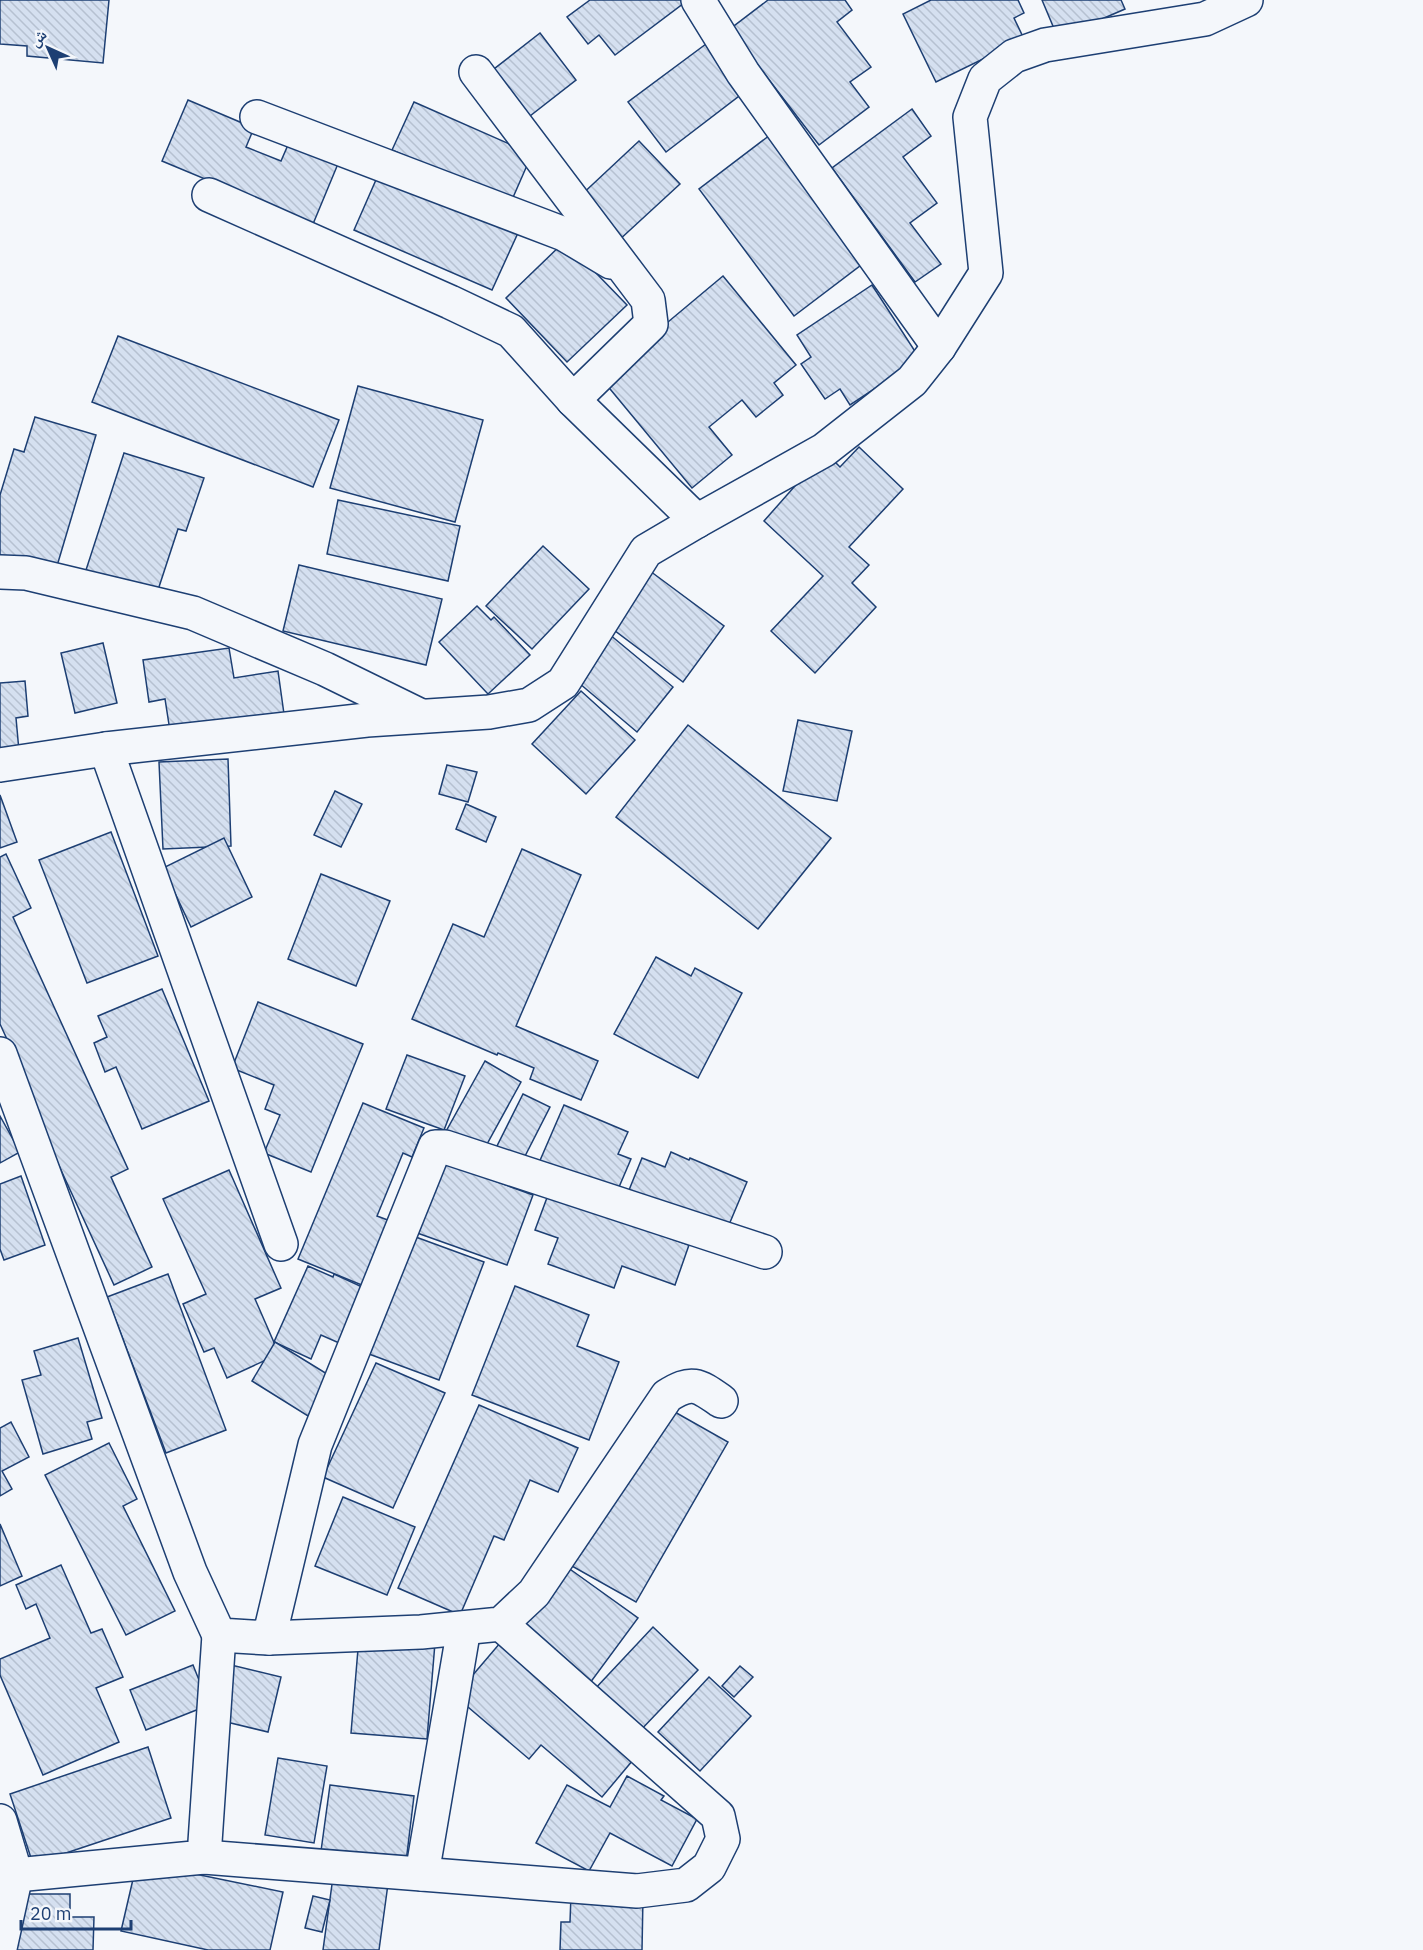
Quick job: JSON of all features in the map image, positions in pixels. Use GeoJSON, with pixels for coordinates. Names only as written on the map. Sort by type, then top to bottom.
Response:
{"type":"FeatureCollection","features":[{"type":"Feature","properties":{"kind":"street"},"geometry":{"type":"LineString","coordinates":[[698,0],[743,73],[939,347]]}},
{"type":"Feature","properties":{"kind":"street"},"geometry":{"type":"LineString","coordinates":[[0,765],[106,749],[367,720],[489,712],[530,705],[563,683],[646,551],[824,450],[912,381],[939,347],[986,273],[970,117],[985,79],[1014,56],[1045,45],[1205,18],[1246,0]]}},
{"type":"Feature","properties":{"kind":"street"},"geometry":{"type":"LineString","coordinates":[[476,72],[648,300],[651,324],[573,400]]}},
{"type":"Feature","properties":{"kind":"street"},"geometry":{"type":"LineString","coordinates":[[257,117],[564,234],[625,271]]}},
{"type":"Feature","properties":{"kind":"street"},"geometry":{"type":"LineString","coordinates":[[209,195],[511,331],[573,400],[697,521]]}},
{"type":"Feature","properties":{"kind":"street"},"geometry":{"type":"LineString","coordinates":[[0,572],[26,573],[193,613],[325,669],[421,717]]}},
{"type":"Feature","properties":{"kind":"street"},"geometry":{"type":"LineString","coordinates":[[106,749],[281,1244]]}},
{"type":"Feature","properties":{"kind":"street"},"geometry":{"type":"LineString","coordinates":[[0,1054],[190,1572],[219,1635],[204,1857]]}},
{"type":"Feature","properties":{"kind":"street"},"geometry":{"type":"LineString","coordinates":[[269,1638],[315,1445],[435,1147],[445,1147],[765,1252]]}},
{"type":"Feature","properties":{"kind":"street"},"geometry":{"type":"LineString","coordinates":[[219,1635],[269,1638],[421,1632],[501,1624],[534,1593],[667,1396],[683,1386],[703,1388],[721,1401]]}},
{"type":"Feature","properties":{"kind":"street"},"geometry":{"type":"LineString","coordinates":[[16,1875],[204,1857],[637,1891],[686,1885],[709,1867],[723,1839],[717,1816],[501,1624]]}},
{"type":"Feature","properties":{"kind":"street"},"geometry":{"type":"LineString","coordinates":[[422,1874],[464,1628]]}},
{"type":"Feature","properties":{"kind":"street"},"geometry":{"type":"LineString","coordinates":[[0,1821],[16,1875],[0,1948]]}},
{"type":"Feature","properties":{"kind":"building"},"geometry":{"type":"Polygon","coordinates":[[[0,0],[109,0],[103,63],[27,56],[27,46],[0,44],[0,0]]]}},
{"type":"Feature","properties":{"kind":"building"},"geometry":{"type":"Polygon","coordinates":[[[590,0],[682,0],[684,3],[615,55],[599,35],[588,44],[567,17],[590,0]]]}},
{"type":"Feature","properties":{"kind":"building"},"geometry":{"type":"Polygon","coordinates":[[[768,0],[845,0],[852,10],[837,22],[871,67],[850,82],[869,107],[819,145],[730,29],[768,0]]]}},
{"type":"Feature","properties":{"kind":"building"},"geometry":{"type":"Polygon","coordinates":[[[931,0],[1018,0],[1024,13],[1014,18],[1024,39],[936,82],[903,14],[931,0]]]}},
{"type":"Feature","properties":{"kind":"building"},"geometry":{"type":"Polygon","coordinates":[[[1042,0],[1121,0],[1125,9],[1058,38],[1042,0]]]}},
{"type":"Feature","properties":{"kind":"building"},"geometry":{"type":"Polygon","coordinates":[[[540,33],[576,80],[521,123],[485,76],[540,33]]]}},
{"type":"Feature","properties":{"kind":"building"},"geometry":{"type":"Polygon","coordinates":[[[706,44],[743,93],[666,152],[628,102],[706,44]]]}},
{"type":"Feature","properties":{"kind":"building"},"geometry":{"type":"Polygon","coordinates":[[[188,100],[254,128],[246,147],[281,161],[291,138],[340,159],[313,224],[162,161],[188,100]]]}},
{"type":"Feature","properties":{"kind":"building"},"geometry":{"type":"Polygon","coordinates":[[[414,102],[532,154],[511,202],[392,150],[414,102]]]}},
{"type":"Feature","properties":{"kind":"building"},"geometry":{"type":"Polygon","coordinates":[[[912,109],[931,136],[903,157],[937,203],[910,223],[941,264],[915,282],[832,168],[912,109]]]}},
{"type":"Feature","properties":{"kind":"building"},"geometry":{"type":"Polygon","coordinates":[[[770,135],[865,262],[794,316],[699,189],[770,135]]]}},
{"type":"Feature","properties":{"kind":"building"},"geometry":{"type":"Polygon","coordinates":[[[639,141],[680,184],[617,242],[577,199],[639,141]]]}},
{"type":"Feature","properties":{"kind":"building"},"geometry":{"type":"Polygon","coordinates":[[[379,173],[518,233],[492,290],[354,230],[379,173]]]}},
{"type":"Feature","properties":{"kind":"building"},"geometry":{"type":"Polygon","coordinates":[[[565,241],[627,305],[567,362],[506,298],[565,241]]]}},
{"type":"Feature","properties":{"kind":"building"},"geometry":{"type":"Polygon","coordinates":[[[723,276],[796,365],[774,383],[783,395],[756,417],[742,400],[709,427],[732,455],[692,488],[601,378],[723,276]]]}},
{"type":"Feature","properties":{"kind":"building"},"geometry":{"type":"Polygon","coordinates":[[[872,285],[920,359],[850,405],[840,389],[825,399],[801,364],[811,357],[797,335],[872,285]]]}},
{"type":"Feature","properties":{"kind":"building"},"geometry":{"type":"Polygon","coordinates":[[[118,336],[339,420],[313,487],[92,402],[118,336]]]}},
{"type":"Feature","properties":{"kind":"building"},"geometry":{"type":"Polygon","coordinates":[[[358,386],[483,420],[455,522],[330,488],[358,386]]]}},
{"type":"Feature","properties":{"kind":"building"},"geometry":{"type":"Polygon","coordinates":[[[35,417],[96,435],[54,576],[0,560],[0,495],[14,449],[24,452],[35,417]]]}},
{"type":"Feature","properties":{"kind":"building"},"geometry":{"type":"Polygon","coordinates":[[[859,447],[903,489],[849,547],[869,565],[852,583],[876,607],[815,673],[771,631],[823,576],[764,521],[825,452],[840,467],[859,447]]]}},
{"type":"Feature","properties":{"kind":"building"},"geometry":{"type":"Polygon","coordinates":[[[124,453],[204,478],[186,531],[178,529],[157,593],[86,570],[124,453]]]}},
{"type":"Feature","properties":{"kind":"building"},"geometry":{"type":"Polygon","coordinates":[[[338,500],[460,526],[448,581],[327,554],[338,500]]]}},
{"type":"Feature","properties":{"kind":"building"},"geometry":{"type":"Polygon","coordinates":[[[543,546],[589,589],[532,649],[486,606],[543,546]]]}},
{"type":"Feature","properties":{"kind":"building"},"geometry":{"type":"Polygon","coordinates":[[[299,565],[442,599],[426,665],[283,631],[299,565]]]}},
{"type":"Feature","properties":{"kind":"building"},"geometry":{"type":"Polygon","coordinates":[[[650,571],[724,626],[683,682],[610,627],[650,571]]]}},
{"type":"Feature","properties":{"kind":"building"},"geometry":{"type":"Polygon","coordinates":[[[477,606],[491,620],[494,617],[530,655],[488,694],[439,642],[477,606]]]}},
{"type":"Feature","properties":{"kind":"building"},"geometry":{"type":"Polygon","coordinates":[[[609,634],[673,687],[637,732],[573,678],[609,634]]]}},
{"type":"Feature","properties":{"kind":"building"},"geometry":{"type":"Polygon","coordinates":[[[103,643],[117,703],[75,713],[61,653],[103,643]]]}},
{"type":"Feature","properties":{"kind":"building"},"geometry":{"type":"Polygon","coordinates":[[[229,648],[234,678],[278,671],[284,714],[170,731],[165,699],[149,702],[143,660],[229,648]]]}},
{"type":"Feature","properties":{"kind":"building"},"geometry":{"type":"Polygon","coordinates":[[[25,681],[28,716],[16,718],[19,751],[0,753],[0,683],[25,681]]]}},
{"type":"Feature","properties":{"kind":"building"},"geometry":{"type":"Polygon","coordinates":[[[581,691],[635,740],[586,794],[532,744],[581,691]]]}},
{"type":"Feature","properties":{"kind":"building"},"geometry":{"type":"Polygon","coordinates":[[[798,720],[852,731],[837,801],[783,791],[798,720]]]}},
{"type":"Feature","properties":{"kind":"building"},"geometry":{"type":"Polygon","coordinates":[[[688,725],[831,838],[758,929],[616,817],[688,725]]]}},
{"type":"Feature","properties":{"kind":"building"},"geometry":{"type":"Polygon","coordinates":[[[228,759],[231,846],[163,849],[159,762],[228,759]]]}},
{"type":"Feature","properties":{"kind":"building"},"geometry":{"type":"Polygon","coordinates":[[[447,765],[477,772],[468,802],[439,794],[447,765]]]}},
{"type":"Feature","properties":{"kind":"building"},"geometry":{"type":"Polygon","coordinates":[[[335,791],[362,804],[341,847],[314,835],[335,791]]]}},
{"type":"Feature","properties":{"kind":"building"},"geometry":{"type":"Polygon","coordinates":[[[0,795],[17,842],[0,848],[0,795]]]}},
{"type":"Feature","properties":{"kind":"building"},"geometry":{"type":"Polygon","coordinates":[[[466,804],[496,817],[486,842],[456,829],[466,804]]]}},
{"type":"Feature","properties":{"kind":"building"},"geometry":{"type":"Polygon","coordinates":[[[111,832],[158,956],[87,983],[39,860],[111,832]]]}},
{"type":"Feature","properties":{"kind":"building"},"geometry":{"type":"Polygon","coordinates":[[[224,838],[252,897],[191,927],[163,868],[224,838]]]}},
{"type":"Feature","properties":{"kind":"building"},"geometry":{"type":"Polygon","coordinates":[[[522,849],[581,875],[516,1026],[598,1061],[581,1100],[530,1079],[534,1068],[412,1019],[453,924],[484,937],[522,849]]]}},
{"type":"Feature","properties":{"kind":"building"},"geometry":{"type":"Polygon","coordinates":[[[6,854],[31,908],[13,917],[128,1169],[111,1177],[152,1267],[114,1285],[6,1051],[11,1048],[0,1024],[0,857],[6,854]]]}},
{"type":"Feature","properties":{"kind":"building"},"geometry":{"type":"Polygon","coordinates":[[[321,874],[390,901],[356,986],[288,959],[321,874]]]}},
{"type":"Feature","properties":{"kind":"building"},"geometry":{"type":"Polygon","coordinates":[[[656,957],[691,976],[695,968],[742,993],[698,1078],[614,1034],[656,957]]]}},
{"type":"Feature","properties":{"kind":"building"},"geometry":{"type":"Polygon","coordinates":[[[162,989],[209,1101],[142,1129],[116,1067],[105,1072],[94,1043],[107,1037],[98,1016],[162,989]]]}},
{"type":"Feature","properties":{"kind":"building"},"geometry":{"type":"Polygon","coordinates":[[[258,1002],[363,1044],[311,1172],[264,1153],[280,1115],[265,1109],[274,1085],[232,1068],[258,1002]]]}},
{"type":"Feature","properties":{"kind":"building"},"geometry":{"type":"Polygon","coordinates":[[[407,1055],[465,1076],[444,1130],[386,1109],[407,1055]]]}},
{"type":"Feature","properties":{"kind":"building"},"geometry":{"type":"Polygon","coordinates":[[[485,1061],[521,1082],[481,1155],[444,1135],[485,1061]]]}},
{"type":"Feature","properties":{"kind":"building"},"geometry":{"type":"Polygon","coordinates":[[[523,1094],[550,1107],[522,1162],[496,1148],[523,1094]]]}},
{"type":"Feature","properties":{"kind":"building"},"geometry":{"type":"Polygon","coordinates":[[[363,1103],[424,1128],[412,1157],[403,1153],[377,1216],[401,1225],[374,1290],[298,1259],[363,1103]]]}},
{"type":"Feature","properties":{"kind":"building"},"geometry":{"type":"Polygon","coordinates":[[[564,1105],[628,1132],[618,1154],[631,1159],[616,1194],[535,1172],[564,1105]]]}},
{"type":"Feature","properties":{"kind":"building"},"geometry":{"type":"Polygon","coordinates":[[[0,1116],[20,1152],[0,1163],[0,1116]]]}},
{"type":"Feature","properties":{"kind":"building"},"geometry":{"type":"Polygon","coordinates":[[[671,1152],[747,1182],[728,1227],[627,1195],[642,1158],[665,1167],[671,1152]]]}},
{"type":"Feature","properties":{"kind":"building"},"geometry":{"type":"Polygon","coordinates":[[[432,1158],[533,1195],[507,1265],[406,1229],[432,1158]]]}},
{"type":"Feature","properties":{"kind":"building"},"geometry":{"type":"Polygon","coordinates":[[[229,1170],[281,1288],[255,1299],[279,1354],[227,1378],[214,1348],[204,1352],[183,1304],[206,1294],[163,1199],[229,1170]]]}},
{"type":"Feature","properties":{"kind":"building"},"geometry":{"type":"Polygon","coordinates":[[[21,1176],[45,1245],[4,1260],[0,1249],[0,1184],[21,1176]]]}},
{"type":"Feature","properties":{"kind":"building"},"geometry":{"type":"Polygon","coordinates":[[[548,1195],[689,1245],[675,1285],[622,1266],[614,1288],[548,1264],[558,1238],[535,1230],[548,1195]]]}},
{"type":"Feature","properties":{"kind":"building"},"geometry":{"type":"Polygon","coordinates":[[[413,1236],[484,1262],[439,1380],[369,1354],[413,1236]]]}},
{"type":"Feature","properties":{"kind":"building"},"geometry":{"type":"Polygon","coordinates":[[[308,1266],[333,1277],[334,1274],[371,1291],[346,1346],[321,1335],[311,1359],[274,1342],[308,1266]]]}},
{"type":"Feature","properties":{"kind":"building"},"geometry":{"type":"Polygon","coordinates":[[[168,1274],[226,1430],[166,1453],[107,1297],[168,1274]]]}},
{"type":"Feature","properties":{"kind":"building"},"geometry":{"type":"Polygon","coordinates":[[[515,1286],[589,1315],[577,1346],[619,1362],[589,1440],[472,1395],[515,1286]]]}},
{"type":"Feature","properties":{"kind":"building"},"geometry":{"type":"Polygon","coordinates":[[[78,1338],[102,1418],[87,1422],[92,1439],[43,1454],[22,1380],[41,1375],[34,1351],[78,1338]]]}},
{"type":"Feature","properties":{"kind":"building"},"geometry":{"type":"Polygon","coordinates":[[[275,1342],[332,1377],[308,1416],[252,1381],[275,1342]]]}},
{"type":"Feature","properties":{"kind":"building"},"geometry":{"type":"Polygon","coordinates":[[[376,1363],[445,1393],[393,1508],[323,1477],[376,1363]]]}},
{"type":"Feature","properties":{"kind":"building"},"geometry":{"type":"Polygon","coordinates":[[[479,1405],[578,1448],[558,1492],[530,1480],[504,1540],[494,1536],[460,1615],[398,1588],[479,1405]]]}},
{"type":"Feature","properties":{"kind":"building"},"geometry":{"type":"Polygon","coordinates":[[[673,1411],[728,1442],[636,1602],[563,1561],[673,1411]]]}},
{"type":"Feature","properties":{"kind":"building"},"geometry":{"type":"Polygon","coordinates":[[[11,1422],[29,1457],[2,1471],[12,1489],[0,1496],[0,1428],[11,1422]]]}},
{"type":"Feature","properties":{"kind":"building"},"geometry":{"type":"Polygon","coordinates":[[[109,1443],[137,1499],[123,1506],[175,1611],[126,1635],[45,1475],[109,1443]]]}},
{"type":"Feature","properties":{"kind":"building"},"geometry":{"type":"Polygon","coordinates":[[[343,1497],[415,1527],[387,1595],[315,1566],[343,1497]]]}},
{"type":"Feature","properties":{"kind":"building"},"geometry":{"type":"Polygon","coordinates":[[[0,1524],[22,1576],[0,1586],[0,1524]]]}},
{"type":"Feature","properties":{"kind":"building"},"geometry":{"type":"Polygon","coordinates":[[[560,1562],[638,1618],[590,1683],[512,1627],[560,1562]]]}},
{"type":"Feature","properties":{"kind":"building"},"geometry":{"type":"Polygon","coordinates":[[[61,1565],[91,1633],[102,1629],[123,1677],[96,1688],[119,1742],[43,1775],[0,1675],[0,1659],[50,1638],[36,1604],[26,1609],[16,1585],[61,1565]]]}},
{"type":"Feature","properties":{"kind":"building"},"geometry":{"type":"Polygon","coordinates":[[[653,1627],[698,1670],[638,1733],[593,1691],[653,1627]]]}},
{"type":"Feature","properties":{"kind":"building"},"geometry":{"type":"Polygon","coordinates":[[[506,1636],[633,1760],[602,1797],[541,1745],[529,1759],[455,1696],[506,1636]]]}},
{"type":"Feature","properties":{"kind":"building"},"geometry":{"type":"Polygon","coordinates":[[[359,1637],[435,1643],[427,1739],[351,1733],[359,1637]]]}},
{"type":"Feature","properties":{"kind":"building"},"geometry":{"type":"Polygon","coordinates":[[[227,1664],[281,1677],[268,1732],[214,1719],[227,1664]]]}},
{"type":"Feature","properties":{"kind":"building"},"geometry":{"type":"Polygon","coordinates":[[[193,1665],[209,1705],[146,1730],[130,1690],[193,1665]]]}},
{"type":"Feature","properties":{"kind":"building"},"geometry":{"type":"Polygon","coordinates":[[[740,1666],[753,1677],[734,1697],[722,1686],[740,1666]]]}},
{"type":"Feature","properties":{"kind":"building"},"geometry":{"type":"Polygon","coordinates":[[[709,1677],[751,1716],[700,1771],[658,1732],[709,1677]]]}},
{"type":"Feature","properties":{"kind":"building"},"geometry":{"type":"Polygon","coordinates":[[[148,1747],[171,1818],[33,1864],[10,1794],[148,1747]]]}},
{"type":"Feature","properties":{"kind":"building"},"geometry":{"type":"Polygon","coordinates":[[[278,1758],[327,1766],[314,1843],[265,1835],[278,1758]]]}},
{"type":"Feature","properties":{"kind":"building"},"geometry":{"type":"Polygon","coordinates":[[[627,1776],[664,1796],[661,1800],[697,1819],[672,1866],[610,1833],[589,1871],[536,1843],[567,1785],[610,1807],[627,1776]]]}},
{"type":"Feature","properties":{"kind":"building"},"geometry":{"type":"Polygon","coordinates":[[[330,1785],[414,1796],[406,1862],[321,1851],[330,1785]]]}},
{"type":"Feature","properties":{"kind":"building"},"geometry":{"type":"Polygon","coordinates":[[[137,1862],[283,1892],[270,1950],[208,1950],[121,1931],[137,1862]]]}},
{"type":"Feature","properties":{"kind":"building"},"geometry":{"type":"Polygon","coordinates":[[[333,1877],[388,1884],[379,1950],[323,1950],[333,1877]]]}},
{"type":"Feature","properties":{"kind":"building"},"geometry":{"type":"Polygon","coordinates":[[[17,1894],[70,1894],[70,1917],[94,1917],[93,1950],[16,1950],[17,1894]]]}},
{"type":"Feature","properties":{"kind":"building"},"geometry":{"type":"Polygon","coordinates":[[[571,1895],[643,1897],[642,1950],[560,1950],[561,1922],[570,1922],[571,1895]]]}},
{"type":"Feature","properties":{"kind":"building"},"geometry":{"type":"Polygon","coordinates":[[[313,1896],[330,1900],[322,1932],[305,1928],[313,1896]]]}}]}
